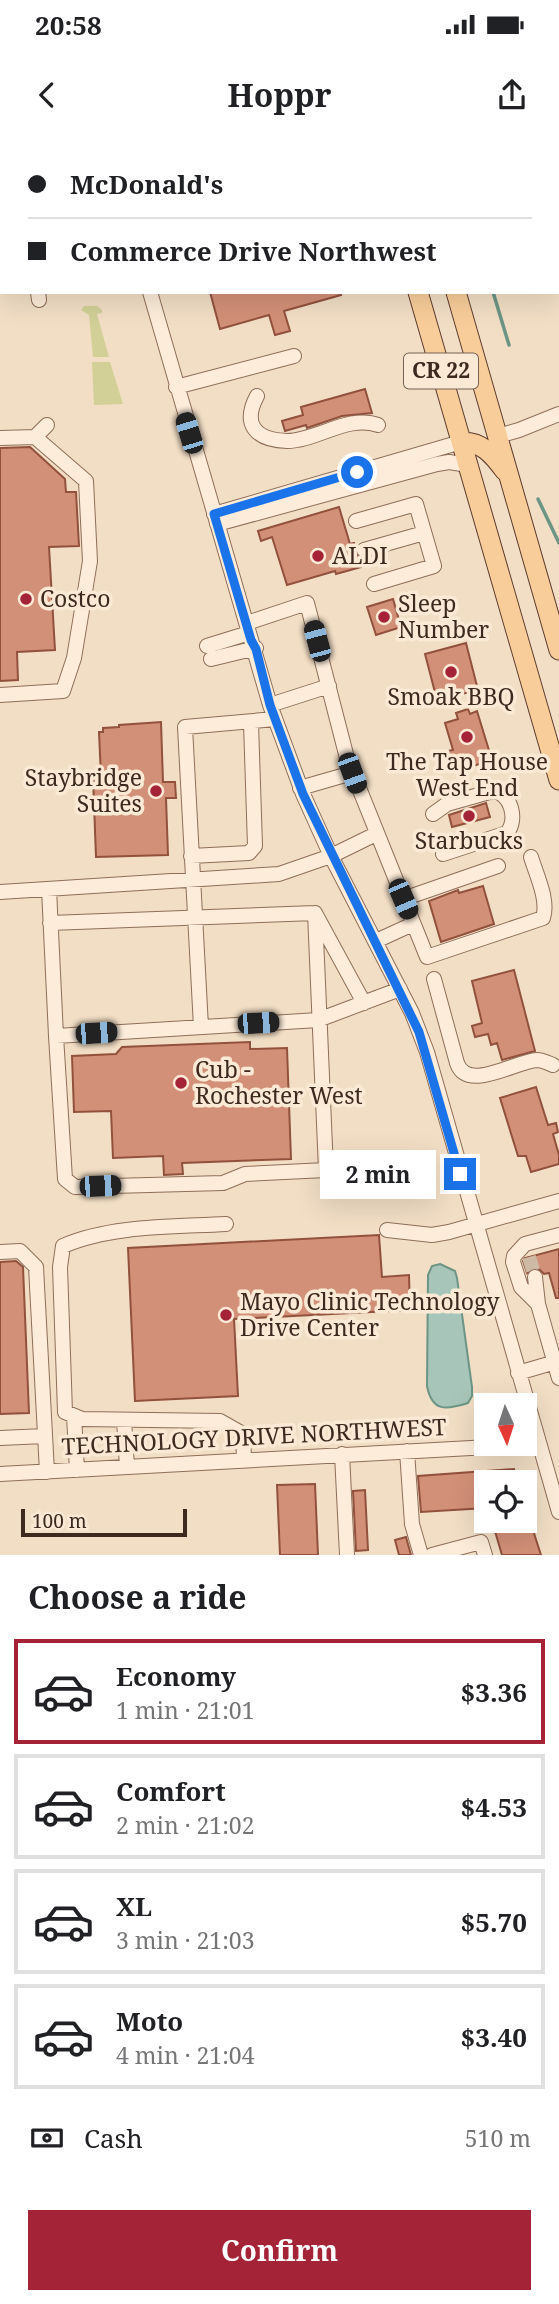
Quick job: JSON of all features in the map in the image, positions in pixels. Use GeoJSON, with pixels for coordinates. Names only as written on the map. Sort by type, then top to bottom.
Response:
{"type":"FeatureCollection","features":[{"type":"Feature","properties":{"kind":"main road","name":"CR 22"},"geometry":{"type":"LineString","coordinates":[[419,294],[559,780]]}},
{"type":"Feature","properties":{"kind":"main road","name":"CR 22"},"geometry":{"type":"LineString","coordinates":[[457,294],[559,650]]}},
{"type":"Feature","properties":{"kind":"main road"},"geometry":{"type":"LineString","coordinates":[[461,442],[471,442],[486,450],[510,477]]}},
{"type":"Feature","properties":{"kind":"street"},"geometry":{"type":"LineString","coordinates":[[151,294],[273,712],[300,788],[331,856],[400,989],[427,1052],[522,1393]]}},
{"type":"Feature","properties":{"kind":"street"},"geometry":{"type":"LineString","coordinates":[[176,387],[294,356]]}},
{"type":"Feature","properties":{"kind":"street"},"geometry":{"type":"LineString","coordinates":[[257,396],[249,414],[250,424],[256,432],[267,437],[287,441],[363,422],[378,425]]}},
{"type":"Feature","properties":{"kind":"street"},"geometry":{"type":"LineString","coordinates":[[498,436],[559,414]]}},
{"type":"Feature","properties":{"kind":"street"},"geometry":{"type":"LineString","coordinates":[[35,437],[47,425]]}},
{"type":"Feature","properties":{"kind":"street"},"geometry":{"type":"LineString","coordinates":[[0,438],[35,437],[86,481],[90,561],[74,658],[63,691],[0,695]]}},
{"type":"Feature","properties":{"kind":"street"},"geometry":{"type":"LineString","coordinates":[[215,519],[461,442]]}},
{"type":"Feature","properties":{"kind":"street"},"geometry":{"type":"LineString","coordinates":[[215,519],[438,464],[449,462],[468,465]]}},
{"type":"Feature","properties":{"kind":"street"},"geometry":{"type":"LineString","coordinates":[[356,521],[416,504],[434,566],[374,584]]}},
{"type":"Feature","properties":{"kind":"street"},"geometry":{"type":"LineString","coordinates":[[364,550],[424,533]]}},
{"type":"Feature","properties":{"kind":"street"},"geometry":{"type":"LineString","coordinates":[[208,651],[241,650],[251,636],[307,603],[352,773],[426,957],[543,918],[545,911],[531,857]]}},
{"type":"Feature","properties":{"kind":"street"},"geometry":{"type":"LineString","coordinates":[[201,1027],[185,727],[251,723],[329,686]]}},
{"type":"Feature","properties":{"kind":"street"},"geometry":{"type":"LineString","coordinates":[[191,856],[249,853],[255,846],[251,723]]}},
{"type":"Feature","properties":{"kind":"street"},"geometry":{"type":"LineString","coordinates":[[300,788],[352,773]]}},
{"type":"Feature","properties":{"kind":"street"},"geometry":{"type":"LineString","coordinates":[[433,814],[447,804],[493,791],[504,794],[510,807],[513,823],[507,833],[443,854]]}},
{"type":"Feature","properties":{"kind":"street"},"geometry":{"type":"LineString","coordinates":[[0,892],[279,874],[331,856],[376,834]]}},
{"type":"Feature","properties":{"kind":"street"},"geometry":{"type":"LineString","coordinates":[[403,899],[498,866]]}},
{"type":"Feature","properties":{"kind":"street"},"geometry":{"type":"LineString","coordinates":[[49,889],[65,1179],[75,1187],[223,1183],[245,1174],[326,1170],[315,913]]}},
{"type":"Feature","properties":{"kind":"street"},"geometry":{"type":"LineString","coordinates":[[50,923],[315,913]]}},
{"type":"Feature","properties":{"kind":"street"},"geometry":{"type":"LineString","coordinates":[[315,913],[364,1003]]}},
{"type":"Feature","properties":{"kind":"street"},"geometry":{"type":"LineString","coordinates":[[376,942],[413,924]]}},
{"type":"Feature","properties":{"kind":"street"},"geometry":{"type":"LineString","coordinates":[[434,979],[457,1063],[466,1075],[479,1076],[536,1060],[553,1065]]}},
{"type":"Feature","properties":{"kind":"street"},"geometry":{"type":"LineString","coordinates":[[56,1036],[318,1020],[400,989]]}},
{"type":"Feature","properties":{"kind":"street"},"geometry":{"type":"LineString","coordinates":[[387,1230],[432,1234],[449,1232],[559,1201]]}},
{"type":"Feature","properties":{"kind":"street"},"geometry":{"type":"LineString","coordinates":[[226,1224],[152,1228],[81,1238],[63,1246],[60,1267],[65,1412],[82,1419],[220,1421],[243,1434],[244,1459]]}},
{"type":"Feature","properties":{"kind":"street"},"geometry":{"type":"LineString","coordinates":[[538,1304],[521,1287],[513,1262],[514,1256],[524,1244],[559,1235]]}},
{"type":"Feature","properties":{"kind":"street"},"geometry":{"type":"LineString","coordinates":[[529,1257],[539,1240]]}},
{"type":"Feature","properties":{"kind":"street"},"geometry":{"type":"LineString","coordinates":[[0,1252],[20,1251],[36,1267],[47,1472]]}},
{"type":"Feature","properties":{"kind":"street"},"geometry":{"type":"LineString","coordinates":[[535,1277],[538,1304],[557,1362],[559,1378]]}},
{"type":"Feature","properties":{"kind":"street"},"geometry":{"type":"LineString","coordinates":[[518,1373],[557,1362]]}},
{"type":"Feature","properties":{"kind":"street"},"geometry":{"type":"LineString","coordinates":[[74,1416],[77,1470]]}},
{"type":"Feature","properties":{"kind":"street"},"geometry":{"type":"LineString","coordinates":[[124,1420],[127,1466]]}},
{"type":"Feature","properties":{"kind":"street"},"geometry":{"type":"LineString","coordinates":[[0,1438],[45,1436]]}},
{"type":"Feature","properties":{"kind":"street","name":"TECHNOLOGY DRIVE NORTHWEST"},"geometry":{"type":"LineString","coordinates":[[0,1474],[474,1446]]}},
{"type":"Feature","properties":{"kind":"street"},"geometry":{"type":"LineString","coordinates":[[407,1451],[412,1524],[421,1555]]}},
{"type":"Feature","properties":{"kind":"street"},"geometry":{"type":"LineString","coordinates":[[342,1454],[347,1555]]}},
{"type":"Feature","properties":{"kind":"street"},"geometry":{"type":"LineString","coordinates":[[537,1454],[559,1512]]}},
{"type":"Feature","properties":{"kind":"street"},"geometry":{"type":"LineString","coordinates":[[432,1555],[481,1542],[485,1555]]}},
{"type":"Feature","properties":{"kind":"shaded area"},"geometry":{"type":"Polygon","coordinates":[[[84,306],[97,306],[102,310],[102,313],[97,314],[109,357],[93,357],[89,315],[81,310],[84,306]]]}},
{"type":"Feature","properties":{"kind":"shaded area"},"geometry":{"type":"Polygon","coordinates":[[[92,362],[110,362],[123,404],[94,405],[92,362]]]}},
{"type":"Feature","properties":{"kind":"shaded area"},"geometry":{"type":"Polygon","coordinates":[[[440,1264],[455,1271],[457,1278],[472,1387],[472,1396],[468,1403],[447,1408],[432,1401],[427,1386],[428,1275],[432,1266],[440,1264]]]}},
{"type":"Feature","properties":{"kind":"building"},"geometry":{"type":"Polygon","coordinates":[[[211,294],[341,295],[284,311],[290,331],[275,335],[269,315],[220,329],[211,294]]]}},
{"type":"Feature","properties":{"kind":"building"},"geometry":{"type":"Polygon","coordinates":[[[365,389],[372,413],[342,416],[307,428],[306,425],[285,431],[282,421],[303,415],[301,407],[365,389]]]}},
{"type":"Feature","properties":{"kind":"building","name":"Costco"},"geometry":{"type":"Polygon","coordinates":[[[30,447],[65,479],[66,492],[76,492],[79,546],[49,547],[55,650],[17,652],[18,680],[0,681],[0,448],[30,447]]]}},
{"type":"Feature","properties":{"kind":"building","name":"ALDI"},"geometry":{"type":"Polygon","coordinates":[[[339,507],[350,544],[354,543],[361,567],[336,574],[335,571],[287,585],[272,537],[261,541],[258,531],[339,507]]]}},
{"type":"Feature","properties":{"kind":"building","name":"Sleep Number"},"geometry":{"type":"Polygon","coordinates":[[[393,599],[401,627],[376,635],[367,607],[393,599]]]}},
{"type":"Feature","properties":{"kind":"building","name":"Smoak BBQ"},"geometry":{"type":"Polygon","coordinates":[[[466,643],[478,690],[437,700],[425,654],[466,643]]]}},
{"type":"Feature","properties":{"kind":"building","name":"The Tap House West End"},"geometry":{"type":"Polygon","coordinates":[[[468,709],[470,714],[477,711],[492,760],[454,772],[448,751],[453,750],[445,723],[458,719],[456,713],[468,709]]]}},
{"type":"Feature","properties":{"kind":"building"},"geometry":{"type":"Polygon","coordinates":[[[161,722],[163,782],[175,782],[176,798],[166,798],[168,855],[96,857],[93,777],[101,777],[99,732],[103,732],[103,728],[119,725],[161,722]]]}},
{"type":"Feature","properties":{"kind":"building","name":"Starbucks"},"geometry":{"type":"Polygon","coordinates":[[[486,803],[490,817],[452,827],[449,815],[486,803]]]}},
{"type":"Feature","properties":{"kind":"building"},"geometry":{"type":"Polygon","coordinates":[[[483,886],[494,924],[441,942],[429,901],[458,890],[459,893],[483,886]]]}},
{"type":"Feature","properties":{"kind":"building"},"geometry":{"type":"Polygon","coordinates":[[[514,970],[535,1051],[502,1060],[497,1043],[491,1045],[488,1034],[475,1037],[472,1026],[482,1023],[472,981],[514,970]]]}},
{"type":"Feature","properties":{"kind":"building","name":"Cub - Rochester West"},"geometry":{"type":"Polygon","coordinates":[[[250,1042],[250,1049],[287,1048],[291,1159],[182,1163],[183,1174],[164,1175],[163,1156],[113,1158],[111,1111],[74,1112],[72,1056],[116,1054],[122,1047],[250,1042]]]}},
{"type":"Feature","properties":{"kind":"building"},"geometry":{"type":"Polygon","coordinates":[[[536,1087],[548,1125],[556,1123],[558,1132],[553,1134],[559,1164],[531,1172],[526,1156],[518,1156],[500,1098],[536,1087]]]}},
{"type":"Feature","properties":{"kind":"building","name":"Mayo Clinic Technology Drive Center"},"geometry":{"type":"Polygon","coordinates":[[[379,1235],[382,1277],[409,1275],[410,1310],[234,1319],[238,1396],[135,1401],[128,1248],[379,1235]]]}},
{"type":"Feature","properties":{"kind":"building"},"geometry":{"type":"Polygon","coordinates":[[[559,1249],[559,1298],[556,1298],[549,1273],[544,1274],[535,1267],[527,1273],[523,1261],[525,1258],[559,1249]]]}},
{"type":"Feature","properties":{"kind":"building"},"geometry":{"type":"Polygon","coordinates":[[[16,1261],[23,1267],[29,1413],[0,1414],[0,1262],[16,1261]]]}},
{"type":"Feature","properties":{"kind":"building"},"geometry":{"type":"Polygon","coordinates":[[[474,1472],[474,1509],[421,1512],[418,1476],[474,1472]]]}},
{"type":"Feature","properties":{"kind":"building"},"geometry":{"type":"Polygon","coordinates":[[[315,1484],[318,1555],[280,1555],[277,1485],[315,1484]]]}},
{"type":"Feature","properties":{"kind":"building"},"geometry":{"type":"Polygon","coordinates":[[[365,1490],[368,1550],[356,1551],[353,1491],[365,1490]]]}},
{"type":"Feature","properties":{"kind":"building"},"geometry":{"type":"Polygon","coordinates":[[[496,1533],[534,1533],[541,1555],[502,1555],[496,1533]]]}},
{"type":"Feature","properties":{"kind":"building"},"geometry":{"type":"Polygon","coordinates":[[[406,1537],[411,1555],[399,1555],[395,1540],[406,1537]]]}},
{"type":"Feature","properties":{"kind":"waterway"},"geometry":{"type":"LineString","coordinates":[[494,294],[509,345]]}},
{"type":"Feature","properties":{"kind":"waterway"},"geometry":{"type":"LineString","coordinates":[[538,499],[559,543]]}},
{"type":"Feature","properties":{"kind":"tunnel"},"geometry":{"type":"LineString","coordinates":[[529,1257],[535,1277]]}},
{"type":"Feature","properties":{"kind":"place","name":"ALDI"},"geometry":{"type":"Point","coordinates":[318,556]}},
{"type":"Feature","properties":{"kind":"place","name":"Costco"},"geometry":{"type":"Point","coordinates":[26,599]}},
{"type":"Feature","properties":{"kind":"place","name":"Sleep Number"},"geometry":{"type":"Point","coordinates":[384,617]}},
{"type":"Feature","properties":{"kind":"place","name":"Smoak BBQ"},"geometry":{"type":"Point","coordinates":[451,672]}},
{"type":"Feature","properties":{"kind":"place","name":"The Tap House West End"},"geometry":{"type":"Point","coordinates":[467,737]}},
{"type":"Feature","properties":{"kind":"place","name":"Staybridge Suites"},"geometry":{"type":"Point","coordinates":[156,791]}},
{"type":"Feature","properties":{"kind":"place","name":"Starbucks"},"geometry":{"type":"Point","coordinates":[469,816]}},
{"type":"Feature","properties":{"kind":"place","name":"Cub - Rochester West"},"geometry":{"type":"Point","coordinates":[181,1083]}},
{"type":"Feature","properties":{"kind":"place","name":"Mayo Clinic Technology Drive Center"},"geometry":{"type":"Point","coordinates":[226,1315]}},
{"type":"Feature","properties":{"kind":"route"},"geometry":{"type":"LineString","coordinates":[[357,472],[214,514],[251,640],[256,649],[270,705],[303,794],[331,856],[411,1013],[427,1052],[460,1174]]}}]}
